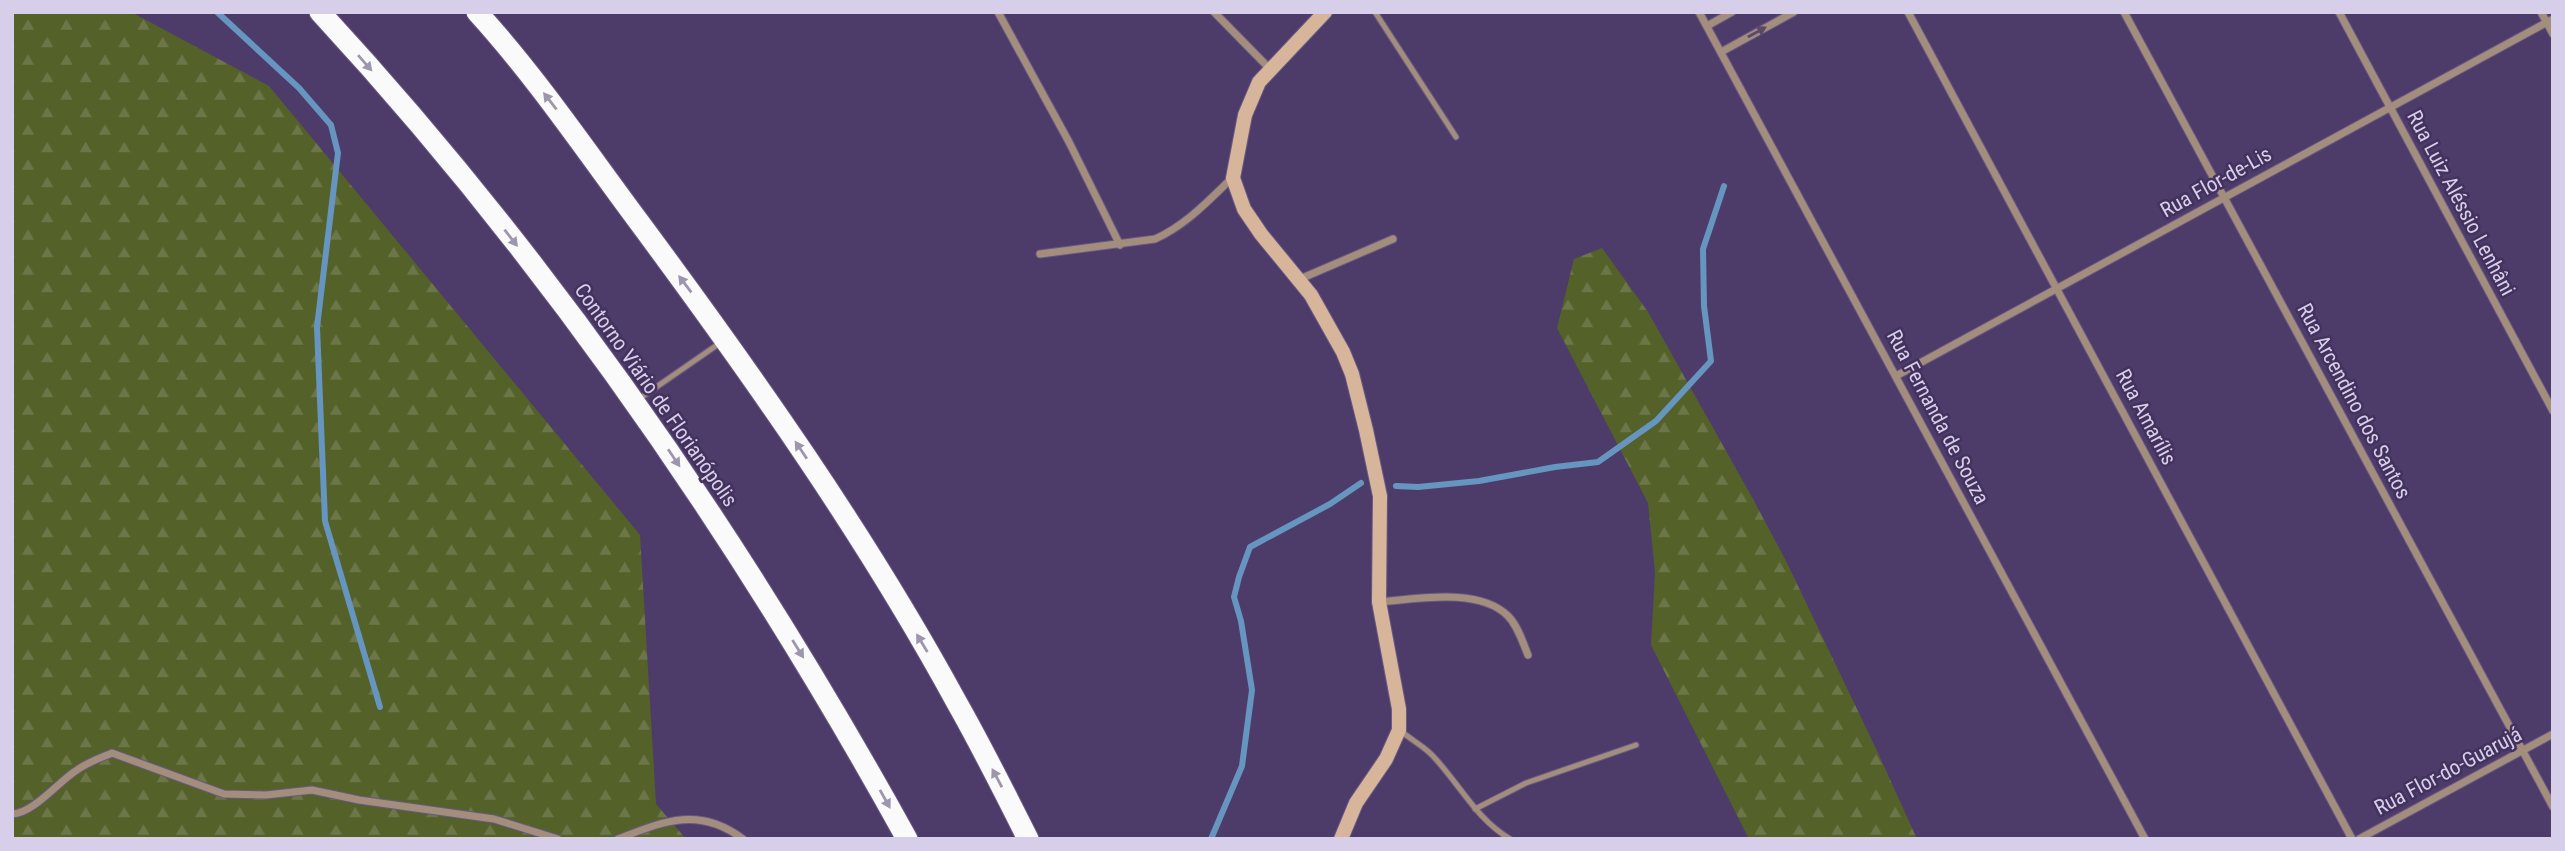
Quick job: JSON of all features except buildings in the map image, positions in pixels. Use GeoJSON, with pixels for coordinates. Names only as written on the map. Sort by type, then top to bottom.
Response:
{"type":"FeatureCollection","features":[{"type":"Feature","properties":{"kind":"highway","name":"Contorno Viário de Florianópolis"},"geometry":{"type":"LineString","coordinates":[[320,12],[478,196],[635,402],[741,559],[797,648],[907,839]]}},
{"type":"Feature","properties":{"kind":"highway"},"geometry":{"type":"LineString","coordinates":[[477,12],[564,118],[726,339],[833,499],[897,599],[957,702],[1028,839]]}},
{"type":"Feature","properties":{"kind":"street"},"geometry":{"type":"LineString","coordinates":[[998,12],[1064,132],[1120,245]]}},
{"type":"Feature","properties":{"kind":"street"},"geometry":{"type":"LineString","coordinates":[[1214,12],[1270,69]]}},
{"type":"Feature","properties":{"kind":"street"},"geometry":{"type":"LineString","coordinates":[[1325,12],[1259,82],[1245,115],[1233,178],[1250,217],[1261,234],[1300,279],[1343,352],[1352,374],[1380,496],[1379,602],[1399,709],[1399,730],[1386,759],[1356,803],[1341,839]]}},
{"type":"Feature","properties":{"kind":"street","name":"Rua Fernanda de Souza"},"geometry":{"type":"LineString","coordinates":[[1699,12],[2145,839]]}},
{"type":"Feature","properties":{"kind":"street"},"geometry":{"type":"LineString","coordinates":[[1707,26],[1732,12]]}},
{"type":"Feature","properties":{"kind":"street"},"geometry":{"type":"LineString","coordinates":[[1721,52],[1794,12]]}},
{"type":"Feature","properties":{"kind":"street","name":"Rua Amarílis"},"geometry":{"type":"LineString","coordinates":[[1908,12],[2352,839]]}},
{"type":"Feature","properties":{"kind":"street","name":"Rua Arcendino dos Santos"},"geometry":{"type":"LineString","coordinates":[[2124,12],[2553,807]]}},
{"type":"Feature","properties":{"kind":"street","name":"Rua Luiz Aléssio Lenhâni"},"geometry":{"type":"LineString","coordinates":[[2339,12],[2553,411]]}},
{"type":"Feature","properties":{"kind":"street"},"geometry":{"type":"LineString","coordinates":[[2541,12],[2550,21],[2553,34]]}},
{"type":"Feature","properties":{"kind":"street","name":"Rua Flor-de-Lis"},"geometry":{"type":"LineString","coordinates":[[1896,376],[2550,21]]}},
{"type":"Feature","properties":{"kind":"street"},"geometry":{"type":"LineString","coordinates":[[1040,254],[1155,239],[1172,232],[1193,216],[1233,178]]}},
{"type":"Feature","properties":{"kind":"street"},"geometry":{"type":"LineString","coordinates":[[1300,279],[1393,239]]}},
{"type":"Feature","properties":{"kind":"street"},"geometry":{"type":"LineString","coordinates":[[1379,602],[1441,598],[1481,601],[1495,606],[1510,618],[1528,655]]}},
{"type":"Feature","properties":{"kind":"street","name":"Rua Flor-do-Guarujá"},"geometry":{"type":"LineString","coordinates":[[2359,839],[2553,734]]}},
{"type":"Feature","properties":{"kind":"street"},"geometry":{"type":"LineString","coordinates":[[12,814],[19,813],[42,798],[75,770],[113,753],[224,794],[266,795],[312,790],[359,800],[494,819],[558,839]]}},
{"type":"Feature","properties":{"kind":"street"},"geometry":{"type":"LineString","coordinates":[[618,839],[667,820],[692,819],[716,824],[743,839]]}},
{"type":"Feature","properties":{"kind":"lane"},"geometry":{"type":"LineString","coordinates":[[1376,12],[1456,136]]}},
{"type":"Feature","properties":{"kind":"lane"},"geometry":{"type":"LineString","coordinates":[[635,402],[726,339]]}},
{"type":"Feature","properties":{"kind":"lane"},"geometry":{"type":"LineString","coordinates":[[1399,730],[1432,755],[1475,809],[1497,831],[1510,839]]}},
{"type":"Feature","properties":{"kind":"lane"},"geometry":{"type":"LineString","coordinates":[[1475,809],[1526,783],[1636,745]]}},
{"type":"Feature","properties":{"kind":"green space"},"geometry":{"type":"Polygon","coordinates":[[[12,12],[131,12],[269,86],[640,535],[656,804],[686,839],[12,839],[12,12]]]}},
{"type":"Feature","properties":{"kind":"green space"},"geometry":{"type":"Polygon","coordinates":[[[1602,248],[1648,312],[1753,499],[1787,563],[1917,839],[1749,839],[1651,645],[1655,573],[1648,503],[1557,328],[1574,259],[1602,248]]]}},
{"type":"Feature","properties":{"kind":"waterway"},"geometry":{"type":"LineString","coordinates":[[217,12],[299,88],[331,125],[338,153],[317,327],[325,521],[380,707]]}},
{"type":"Feature","properties":{"kind":"waterway"},"geometry":{"type":"LineString","coordinates":[[1396,486],[1418,487],[1479,481],[1598,462],[1656,421],[1711,361],[1704,306],[1703,249],[1724,186]]}},
{"type":"Feature","properties":{"kind":"waterway"},"geometry":{"type":"LineString","coordinates":[[1211,839],[1242,766],[1252,690],[1241,621],[1234,597],[1250,547],[1330,504],[1361,483]]}}]}
